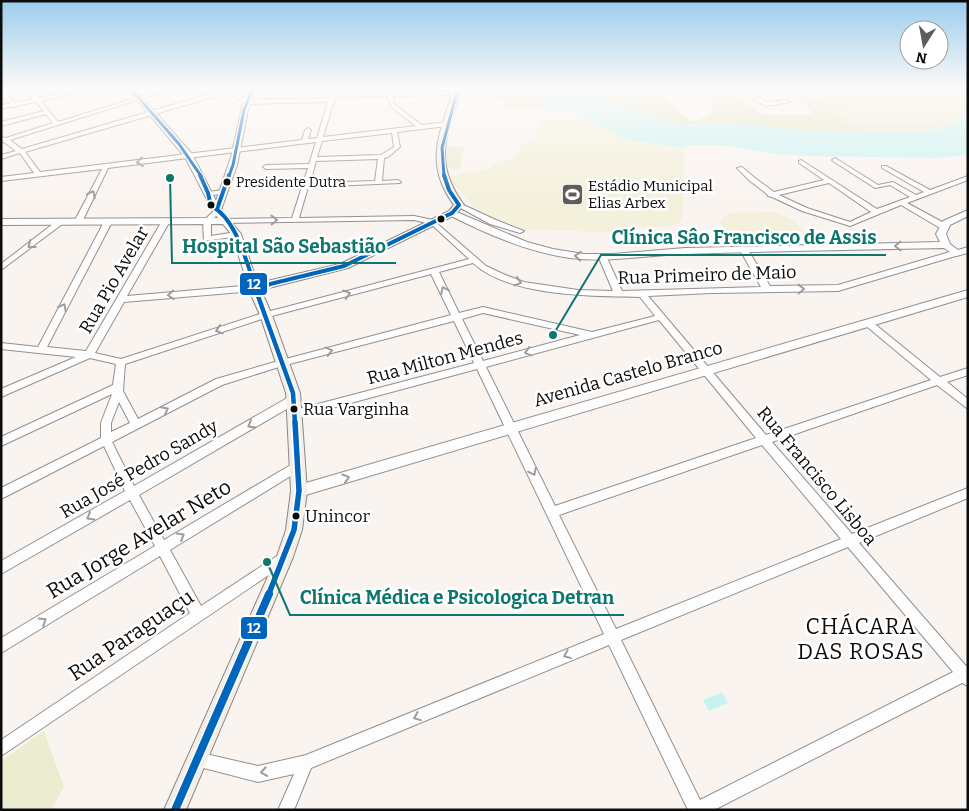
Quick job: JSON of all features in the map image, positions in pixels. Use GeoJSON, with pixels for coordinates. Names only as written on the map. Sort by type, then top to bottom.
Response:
{"type":"FeatureCollection","features":[{"type":"Feature","properties":{"kind":"main road"},"geometry":{"type":"LineString","coordinates":[[175,810],[285,557],[294,530],[299,491],[294,407],[266,315],[254,288],[344,266],[434,222],[455,209],[452,198],[441,176],[440,157],[447,126]]}},
{"type":"Feature","properties":{"kind":"street"},"geometry":{"type":"LineString","coordinates":[[3,139],[50,126]]}},
{"type":"Feature","properties":{"kind":"street"},"geometry":{"type":"LineString","coordinates":[[1,157],[111,126]]}},
{"type":"Feature","properties":{"kind":"street"},"geometry":{"type":"LineString","coordinates":[[122,299],[254,288],[236,234],[217,210],[189,156],[163,126]]}},
{"type":"Feature","properties":{"kind":"street"},"geometry":{"type":"LineString","coordinates":[[236,234],[207,239],[207,221],[217,210],[237,150],[242,126]]}},
{"type":"Feature","properties":{"kind":"street"},"geometry":{"type":"LineString","coordinates":[[295,220],[323,126]]}},
{"type":"Feature","properties":{"kind":"street"},"geometry":{"type":"LineString","coordinates":[[1,178],[431,126]]}},
{"type":"Feature","properties":{"kind":"street"},"geometry":{"type":"LineString","coordinates":[[305,141],[308,130]]}},
{"type":"Feature","properties":{"kind":"street"},"geometry":{"type":"LineString","coordinates":[[314,159],[386,156],[397,147],[394,130]]}},
{"type":"Feature","properties":{"kind":"street"},"geometry":{"type":"LineString","coordinates":[[3,139],[22,151],[38,174]]}},
{"type":"Feature","properties":{"kind":"street"},"geometry":{"type":"LineString","coordinates":[[378,183],[381,157]]}},
{"type":"Feature","properties":{"kind":"street"},"geometry":{"type":"LineString","coordinates":[[834,160],[877,187],[891,183],[917,198]]}},
{"type":"Feature","properties":{"kind":"street"},"geometry":{"type":"LineString","coordinates":[[801,162],[876,212]]}},
{"type":"Feature","properties":{"kind":"street"},"geometry":{"type":"LineString","coordinates":[[78,222],[106,166]]}},
{"type":"Feature","properties":{"kind":"street"},"geometry":{"type":"LineString","coordinates":[[266,166],[312,166]]}},
{"type":"Feature","properties":{"kind":"street"},"geometry":{"type":"LineString","coordinates":[[884,167],[931,193]]}},
{"type":"Feature","properties":{"kind":"street"},"geometry":{"type":"LineString","coordinates":[[740,168],[752,181],[770,195],[802,209],[850,224],[876,212],[968,178]]}},
{"type":"Feature","properties":{"kind":"street"},"geometry":{"type":"LineString","coordinates":[[306,185],[398,182]]}},
{"type":"Feature","properties":{"kind":"street"},"geometry":{"type":"LineString","coordinates":[[770,195],[830,182]]}},
{"type":"Feature","properties":{"kind":"street"},"geometry":{"type":"LineString","coordinates":[[208,194],[223,192]]}},
{"type":"Feature","properties":{"kind":"street"},"geometry":{"type":"LineString","coordinates":[[902,203],[943,226]]}},
{"type":"Feature","properties":{"kind":"street"},"geometry":{"type":"LineString","coordinates":[[455,209],[520,231]]}},
{"type":"Feature","properties":{"kind":"street"},"geometry":{"type":"LineString","coordinates":[[455,209],[506,238],[540,249],[569,255],[603,258],[658,252],[946,245]]}},
{"type":"Feature","properties":{"kind":"street"},"geometry":{"type":"LineString","coordinates":[[956,253],[946,245],[941,234],[943,226],[968,213]]}},
{"type":"Feature","properties":{"kind":"street"},"geometry":{"type":"LineString","coordinates":[[412,233],[414,218]]}},
{"type":"Feature","properties":{"kind":"street"},"geometry":{"type":"LineString","coordinates":[[1,222],[414,218],[434,222]]}},
{"type":"Feature","properties":{"kind":"street","name":"Rua Pio Avelar"},"geometry":{"type":"LineString","coordinates":[[89,355],[166,221]]}},
{"type":"Feature","properties":{"kind":"street"},"geometry":{"type":"LineString","coordinates":[[1,268],[61,222]]}},
{"type":"Feature","properties":{"kind":"street"},"geometry":{"type":"LineString","coordinates":[[41,350],[108,222]]}},
{"type":"Feature","properties":{"kind":"street","name":"Rua Primeiro de Maio"},"geometry":{"type":"LineString","coordinates":[[434,222],[482,268],[524,284],[578,293],[642,294],[712,290],[838,288],[968,250]]}},
{"type":"Feature","properties":{"kind":"street"},"geometry":{"type":"LineString","coordinates":[[744,250],[768,289]]}},
{"type":"Feature","properties":{"kind":"street"},"geometry":{"type":"LineString","coordinates":[[603,258],[619,294]]}},
{"type":"Feature","properties":{"kind":"street"},"geometry":{"type":"LineString","coordinates":[[1,346],[89,355],[121,362],[266,315],[475,260]]}},
{"type":"Feature","properties":{"kind":"street"},"geometry":{"type":"LineString","coordinates":[[434,271],[697,810],[966,675]]}},
{"type":"Feature","properties":{"kind":"street","name":"Rua Francisco Lisboa"},"geometry":{"type":"LineString","coordinates":[[642,294],[705,371],[966,675]]}},
{"type":"Feature","properties":{"kind":"street","name":"Avenida Castelo Branco"},"geometry":{"type":"LineString","coordinates":[[299,491],[968,294]]}},
{"type":"Feature","properties":{"kind":"street"},"geometry":{"type":"LineString","coordinates":[[1,494],[220,382],[282,363],[483,310],[592,336]]}},
{"type":"Feature","properties":{"kind":"street","name":"Rua Milton Mendes"},"geometry":{"type":"LineString","coordinates":[[294,407],[481,365],[661,317]]}},
{"type":"Feature","properties":{"kind":"street"},"geometry":{"type":"LineString","coordinates":[[868,323],[968,405]]}},
{"type":"Feature","properties":{"kind":"street"},"geometry":{"type":"LineString","coordinates":[[564,329],[571,341]]}},
{"type":"Feature","properties":{"kind":"street"},"geometry":{"type":"LineString","coordinates":[[1,393],[89,355]]}},
{"type":"Feature","properties":{"kind":"street"},"geometry":{"type":"LineString","coordinates":[[121,362],[118,389],[106,423],[106,440],[132,493],[199,616]]}},
{"type":"Feature","properties":{"kind":"street"},"geometry":{"type":"LineString","coordinates":[[552,512],[968,371]]}},
{"type":"Feature","properties":{"kind":"street"},"geometry":{"type":"LineString","coordinates":[[118,389],[136,425]]}},
{"type":"Feature","properties":{"kind":"street"},"geometry":{"type":"LineString","coordinates":[[1,442],[118,389]]}},
{"type":"Feature","properties":{"kind":"street","name":"Rua José Pedro Sandy"},"geometry":{"type":"LineString","coordinates":[[1,568],[132,493],[294,407]]}},
{"type":"Feature","properties":{"kind":"street","name":"Rua Jorge Avelar Neto"},"geometry":{"type":"LineString","coordinates":[[1,646],[298,466]]}},
{"type":"Feature","properties":{"kind":"street"},"geometry":{"type":"LineString","coordinates":[[197,760],[258,774],[306,763],[612,636],[968,493]]}},
{"type":"Feature","properties":{"kind":"street","name":"Rua Paraguaçu"},"geometry":{"type":"LineString","coordinates":[[1,748],[285,557]]}},
{"type":"Feature","properties":{"kind":"street"},"geometry":{"type":"LineString","coordinates":[[286,810],[306,763]]}},
{"type":"Feature","properties":{"kind":"green space"},"geometry":{"type":"Polygon","coordinates":[[[760,126],[853,126],[861,132],[760,126]]]}},
{"type":"Feature","properties":{"kind":"green space"},"geometry":{"type":"Polygon","coordinates":[[[853,126],[949,126],[928,131],[861,132],[853,126]]]}},
{"type":"Feature","properties":{"kind":"green space"},"geometry":{"type":"Polygon","coordinates":[[[447,146],[464,147],[460,168],[454,170],[446,165],[447,146]]]}},
{"type":"Feature","properties":{"kind":"green space"},"geometry":{"type":"Polygon","coordinates":[[[44,731],[64,787],[51,810],[1,810],[1,761],[44,731]]]}},
{"type":"Feature","properties":{"kind":"shaded area","name":"Estádio Municipal Elias Arbex"},"geometry":{"type":"Polygon","coordinates":[[[541,126],[601,126],[627,140],[685,148],[682,221],[672,226],[613,229],[611,232],[527,230],[494,218],[472,206],[449,178],[453,175],[491,169],[490,166],[509,160],[523,144],[534,139],[541,126]]]}},
{"type":"Feature","properties":{"kind":"shaded area"},"geometry":{"type":"Polygon","coordinates":[[[774,212],[793,220],[804,231],[726,233],[720,221],[728,213],[774,212]]]}},
{"type":"Feature","properties":{"kind":"water"},"geometry":{"type":"Polygon","coordinates":[[[600,126],[760,126],[861,132],[928,131],[949,126],[968,126],[968,155],[935,158],[808,156],[776,154],[729,146],[693,145],[685,148],[627,140],[600,126]]]}},
{"type":"Feature","properties":{"kind":"water"},"geometry":{"type":"Polygon","coordinates":[[[722,692],[728,703],[709,711],[703,700],[722,692]]]}},
{"type":"Feature","properties":{"kind":"transit line","name":"12"},"geometry":{"type":"LineString","coordinates":[[163,126],[179,144],[201,177],[211,206],[217,209],[236,234],[293,393],[299,491],[294,530],[285,557],[175,810]]}},
{"type":"Feature","properties":{"kind":"transit line","name":"12"},"geometry":{"type":"LineString","coordinates":[[217,209],[233,165],[241,126]]}},
{"type":"Feature","properties":{"kind":"transit line","name":"12"},"geometry":{"type":"LineString","coordinates":[[254,288],[344,266],[452,213],[459,205],[449,190],[441,161],[446,126]]}},
{"type":"Feature","properties":{"kind":"place","name":"Hospital São Sebastião"},"geometry":{"type":"Point","coordinates":[170,178]}},
{"type":"Feature","properties":{"kind":"place","name":"Presidente Dutra"},"geometry":{"type":"Point","coordinates":[227,182]}},
{"type":"Feature","properties":{"kind":"place","name":"Estádio Municipal Elias Arbex"},"geometry":{"type":"Point","coordinates":[572,195]}},
{"type":"Feature","properties":{"kind":"place","name":"Clínica Sâo Francisco de Assis"},"geometry":{"type":"Point","coordinates":[553,335]}},
{"type":"Feature","properties":{"kind":"place","name":"Rua Varginha"},"geometry":{"type":"Point","coordinates":[294,409]}},
{"type":"Feature","properties":{"kind":"place","name":"Unincor"},"geometry":{"type":"Point","coordinates":[296,516]}},
{"type":"Feature","properties":{"kind":"place","name":"Clínica Médica e Psicologica Detran"},"geometry":{"type":"Point","coordinates":[267,562]}},
{"type":"Feature","properties":{"kind":"district","name":"CHÁCARA DAS ROSAS"},"geometry":{"type":"Point","coordinates":[861,638]}}]}
